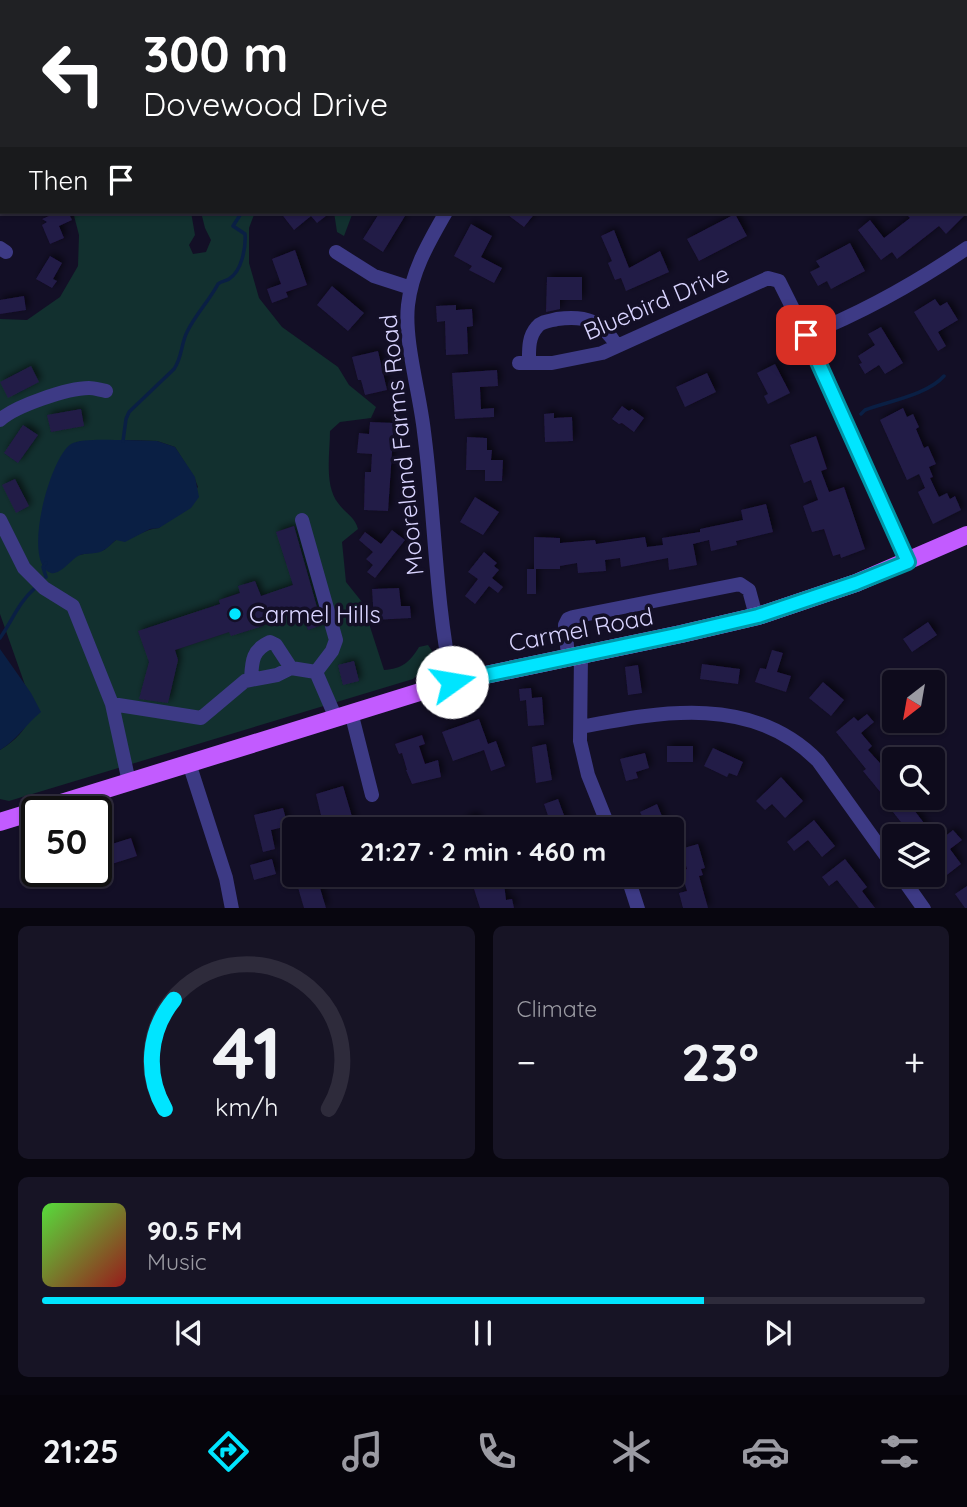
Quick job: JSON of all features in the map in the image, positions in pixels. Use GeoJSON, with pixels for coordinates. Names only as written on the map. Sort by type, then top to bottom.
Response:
{"type":"FeatureCollection","features":[{"type":"Feature","properties":{"kind":"main road","name":"Carmel Road"},"geometry":{"type":"LineString","coordinates":[[0,822],[452,682],[756,617],[856,583],[967,535]]}},
{"type":"Feature","properties":{"kind":"street","name":"Mooreland Farms Road"},"geometry":{"type":"LineString","coordinates":[[445,214],[418,264],[408,308],[409,338],[425,436],[440,606],[452,682]]}},
{"type":"Feature","properties":{"kind":"street"},"geometry":{"type":"LineString","coordinates":[[908,562],[806,335],[834,324],[916,280],[967,248]]}},
{"type":"Feature","properties":{"kind":"street"},"geometry":{"type":"LineString","coordinates":[[336,252],[374,276],[411,288]]}},
{"type":"Feature","properties":{"kind":"street","name":"Bluebird Drive"},"geometry":{"type":"LineString","coordinates":[[617,346],[609,332],[598,323],[576,317],[554,320],[540,324],[535,329],[524,363],[577,359],[617,346],[768,278],[779,281],[783,286],[806,335]]}},
{"type":"Feature","properties":{"kind":"street"},"geometry":{"type":"LineString","coordinates":[[0,420],[11,411],[42,399],[88,388],[106,391]]}},
{"type":"Feature","properties":{"kind":"street"},"geometry":{"type":"LineString","coordinates":[[0,520],[24,568],[44,588],[73,607],[111,704],[129,782]]}},
{"type":"Feature","properties":{"kind":"street"},"geometry":{"type":"LineString","coordinates":[[302,520],[336,639],[332,651],[316,672]]}},
{"type":"Feature","properties":{"kind":"street"},"geometry":{"type":"LineString","coordinates":[[605,817],[583,761],[574,655],[565,625],[568,619],[740,584],[749,590],[756,617]]}},
{"type":"Feature","properties":{"kind":"street"},"geometry":{"type":"LineString","coordinates":[[251,680],[252,666],[259,647],[270,642],[276,645],[291,668]]}},
{"type":"Feature","properties":{"kind":"street"},"geometry":{"type":"LineString","coordinates":[[111,704],[201,718],[245,681],[277,675],[291,668],[316,672],[343,714],[372,795]]}},
{"type":"Feature","properties":{"kind":"street"},"geometry":{"type":"LineString","coordinates":[[581,727],[677,712],[718,715],[768,725],[795,740],[818,761],[882,850]]}},
{"type":"Feature","properties":{"kind":"street"},"geometry":{"type":"LineString","coordinates":[[190,763],[226,878],[232,908]]}},
{"type":"Feature","properties":{"kind":"street"},"geometry":{"type":"LineString","coordinates":[[631,887],[638,908]]}},
{"type":"Feature","properties":{"kind":"street"},"geometry":{"type":"LineString","coordinates":[[908,887],[923,908]]}},
{"type":"Feature","properties":{"kind":"green space"},"geometry":{"type":"Polygon","coordinates":[[[74,214],[191,214],[195,235],[189,245],[193,254],[206,252],[211,240],[202,214],[254,214],[249,228],[249,263],[259,298],[282,327],[338,367],[349,385],[376,407],[371,418],[340,422],[330,431],[331,487],[338,503],[358,529],[342,542],[346,582],[362,602],[384,670],[405,664],[419,647],[428,645],[432,651],[428,665],[413,679],[9,801],[0,799],[0,750],[23,731],[31,714],[32,704],[0,614],[0,319],[27,320],[60,297],[78,266],[79,235],[74,214]],[[157,441],[76,442],[79,555],[104,550],[116,540],[159,528],[198,487],[175,447],[157,441]]]}},
{"type":"Feature","properties":{"kind":"green space"},"geometry":{"type":"Polygon","coordinates":[[[334,214],[352,214],[344,236],[337,232],[334,214]]]}},
{"type":"Feature","properties":{"kind":"water"},"geometry":{"type":"Polygon","coordinates":[[[82,441],[157,441],[175,447],[195,477],[199,497],[191,508],[159,528],[150,529],[125,542],[116,540],[101,552],[78,556],[62,570],[51,573],[42,565],[39,531],[48,488],[63,453],[71,444],[82,441]]]}},
{"type":"Feature","properties":{"kind":"water"},"geometry":{"type":"Polygon","coordinates":[[[0,649],[41,712],[0,750],[0,649]]]}},
{"type":"Feature","properties":{"kind":"building"},"geometry":{"type":"Polygon","coordinates":[[[53,214],[69,214],[72,220],[59,226],[64,238],[50,244],[42,225],[47,222],[42,219],[53,214]]]}},
{"type":"Feature","properties":{"kind":"building"},"geometry":{"type":"Polygon","coordinates":[[[282,214],[328,214],[317,223],[311,216],[294,230],[282,214]]]}},
{"type":"Feature","properties":{"kind":"building"},"geometry":{"type":"Polygon","coordinates":[[[379,214],[405,216],[383,252],[363,239],[379,214]]]}},
{"type":"Feature","properties":{"kind":"building"},"geometry":{"type":"Polygon","coordinates":[[[507,214],[534,214],[524,227],[507,214]]]}},
{"type":"Feature","properties":{"kind":"building"},"geometry":{"type":"Polygon","coordinates":[[[735,214],[747,236],[699,261],[687,239],[735,214]]]}},
{"type":"Feature","properties":{"kind":"building"},"geometry":{"type":"Polygon","coordinates":[[[906,214],[966,214],[946,234],[939,226],[897,259],[892,252],[881,260],[858,230],[870,220],[884,238],[910,218],[906,214]]]}},
{"type":"Feature","properties":{"kind":"building"},"geometry":{"type":"Polygon","coordinates":[[[471,224],[492,236],[481,257],[502,268],[494,283],[469,270],[472,266],[454,256],[471,224]]]}},
{"type":"Feature","properties":{"kind":"building"},"geometry":{"type":"Polygon","coordinates":[[[614,230],[629,268],[660,251],[669,272],[626,291],[621,278],[615,280],[608,263],[612,261],[601,236],[614,230]]]}},
{"type":"Feature","properties":{"kind":"building"},"geometry":{"type":"Polygon","coordinates":[[[850,243],[865,271],[831,289],[827,281],[818,286],[810,272],[820,267],[816,261],[850,243]]]}},
{"type":"Feature","properties":{"kind":"building"},"geometry":{"type":"Polygon","coordinates":[[[295,250],[307,285],[286,292],[288,297],[272,303],[267,289],[281,284],[272,259],[295,250]]]}},
{"type":"Feature","properties":{"kind":"building"},"geometry":{"type":"Polygon","coordinates":[[[50,256],[62,263],[53,279],[57,281],[52,288],[36,279],[50,256]]]}},
{"type":"Feature","properties":{"kind":"building"},"geometry":{"type":"Polygon","coordinates":[[[547,277],[582,277],[582,300],[560,300],[560,309],[546,312],[547,277]]]}},
{"type":"Feature","properties":{"kind":"building"},"geometry":{"type":"Polygon","coordinates":[[[332,286],[364,313],[348,331],[317,305],[332,286]]]}},
{"type":"Feature","properties":{"kind":"building"},"geometry":{"type":"Polygon","coordinates":[[[24,296],[26,310],[0,314],[0,300],[24,296]]]}},
{"type":"Feature","properties":{"kind":"building"},"geometry":{"type":"Polygon","coordinates":[[[935,299],[940,306],[947,302],[958,320],[938,332],[946,346],[938,351],[914,312],[935,299]]]}},
{"type":"Feature","properties":{"kind":"building"},"geometry":{"type":"Polygon","coordinates":[[[456,305],[456,310],[472,309],[473,326],[467,327],[468,354],[446,355],[445,321],[437,322],[436,306],[456,305]]]}},
{"type":"Feature","properties":{"kind":"building"},"geometry":{"type":"Polygon","coordinates":[[[881,327],[903,363],[885,374],[879,365],[865,374],[858,356],[875,345],[868,334],[881,327]]]}},
{"type":"Feature","properties":{"kind":"building"},"geometry":{"type":"Polygon","coordinates":[[[378,351],[387,390],[365,395],[352,357],[378,351]]]}},
{"type":"Feature","properties":{"kind":"building"},"geometry":{"type":"Polygon","coordinates":[[[775,364],[790,393],[768,404],[764,396],[768,394],[757,373],[775,364]]]}},
{"type":"Feature","properties":{"kind":"building"},"geometry":{"type":"Polygon","coordinates":[[[31,366],[39,382],[8,398],[0,382],[31,366]]]}},
{"type":"Feature","properties":{"kind":"building"},"geometry":{"type":"Polygon","coordinates":[[[497,370],[498,386],[480,387],[481,409],[494,408],[494,417],[455,419],[452,373],[497,370]]]}},
{"type":"Feature","properties":{"kind":"building"},"geometry":{"type":"Polygon","coordinates":[[[707,373],[716,392],[685,407],[676,387],[707,373]]]}},
{"type":"Feature","properties":{"kind":"building"},"geometry":{"type":"Polygon","coordinates":[[[622,406],[629,411],[632,409],[644,418],[634,432],[612,419],[622,406]]]}},
{"type":"Feature","properties":{"kind":"building"},"geometry":{"type":"Polygon","coordinates":[[[903,408],[907,417],[913,414],[924,448],[928,446],[936,464],[929,467],[933,477],[930,478],[939,497],[947,493],[950,499],[955,496],[961,510],[933,524],[918,492],[925,488],[919,474],[907,480],[880,420],[903,408]]]}},
{"type":"Feature","properties":{"kind":"building"},"geometry":{"type":"Polygon","coordinates":[[[81,409],[84,426],[51,432],[47,415],[81,409]]]}},
{"type":"Feature","properties":{"kind":"building"},"geometry":{"type":"Polygon","coordinates":[[[554,413],[554,418],[572,417],[573,441],[545,442],[544,414],[554,413]]]}},
{"type":"Feature","properties":{"kind":"building"},"geometry":{"type":"Polygon","coordinates":[[[370,422],[394,423],[388,511],[364,510],[365,472],[371,472],[372,454],[357,453],[359,433],[369,434],[370,422]]]}},
{"type":"Feature","properties":{"kind":"building"},"geometry":{"type":"Polygon","coordinates":[[[23,425],[38,435],[18,463],[4,453],[23,425]]]}},
{"type":"Feature","properties":{"kind":"building"},"geometry":{"type":"Polygon","coordinates":[[[816,436],[827,469],[821,471],[829,492],[844,487],[865,549],[841,558],[840,554],[833,556],[824,529],[812,532],[803,506],[818,500],[811,480],[804,483],[790,445],[816,436]]]}},
{"type":"Feature","properties":{"kind":"building"},"geometry":{"type":"Polygon","coordinates":[[[467,437],[487,438],[487,450],[492,450],[491,460],[503,460],[502,481],[485,481],[485,470],[466,470],[467,437]]]}},
{"type":"Feature","properties":{"kind":"building"},"geometry":{"type":"Polygon","coordinates":[[[15,479],[29,506],[16,513],[2,485],[15,479]]]}},
{"type":"Feature","properties":{"kind":"building"},"geometry":{"type":"Polygon","coordinates":[[[475,497],[499,512],[483,535],[460,522],[475,497]]]}},
{"type":"Feature","properties":{"kind":"building"},"geometry":{"type":"Polygon","coordinates":[[[766,504],[773,532],[736,541],[737,545],[711,551],[709,540],[693,544],[697,565],[669,570],[668,558],[621,567],[620,558],[605,560],[606,571],[578,573],[577,563],[560,566],[560,569],[536,569],[536,594],[527,594],[527,569],[534,569],[534,537],[560,538],[560,543],[595,540],[596,544],[645,537],[647,547],[663,545],[662,538],[700,532],[700,529],[743,520],[741,510],[766,504]]]}},
{"type":"Feature","properties":{"kind":"building","name":"Carmel Hills"},"geometry":{"type":"Polygon","coordinates":[[[294,526],[322,625],[308,630],[300,608],[262,621],[263,626],[231,636],[229,632],[175,650],[178,660],[168,703],[139,699],[149,662],[138,631],[220,604],[219,600],[240,593],[238,586],[255,581],[261,596],[293,585],[276,532],[294,526]]]}},
{"type":"Feature","properties":{"kind":"building"},"geometry":{"type":"Polygon","coordinates":[[[392,530],[405,540],[375,578],[367,572],[373,565],[366,559],[373,552],[359,540],[365,532],[381,544],[392,530]]]}},
{"type":"Feature","properties":{"kind":"building"},"geometry":{"type":"Polygon","coordinates":[[[484,552],[497,563],[494,566],[499,570],[492,578],[503,587],[498,593],[489,586],[475,604],[465,596],[478,579],[468,572],[484,552]]]}},
{"type":"Feature","properties":{"kind":"building"},"geometry":{"type":"Polygon","coordinates":[[[399,588],[401,606],[410,606],[411,618],[374,620],[372,589],[399,588]]]}},
{"type":"Feature","properties":{"kind":"building"},"geometry":{"type":"Polygon","coordinates":[[[928,622],[937,635],[912,652],[903,639],[928,622]]]}},
{"type":"Feature","properties":{"kind":"building"},"geometry":{"type":"Polygon","coordinates":[[[772,650],[783,653],[777,672],[791,676],[786,692],[755,682],[760,668],[766,669],[772,650]]]}},
{"type":"Feature","properties":{"kind":"building"},"geometry":{"type":"Polygon","coordinates":[[[354,661],[359,681],[343,685],[338,665],[354,661]]]}},
{"type":"Feature","properties":{"kind":"building"},"geometry":{"type":"Polygon","coordinates":[[[702,664],[740,669],[738,684],[700,679],[702,664]]]}},
{"type":"Feature","properties":{"kind":"building"},"geometry":{"type":"Polygon","coordinates":[[[638,665],[642,693],[628,695],[625,667],[638,665]]]}},
{"type":"Feature","properties":{"kind":"building"},"geometry":{"type":"Polygon","coordinates":[[[823,682],[844,700],[831,716],[809,698],[823,682]]]}},
{"type":"Feature","properties":{"kind":"building"},"geometry":{"type":"Polygon","coordinates":[[[531,688],[532,698],[542,697],[544,725],[528,726],[526,700],[520,701],[519,689],[531,688]]]}},
{"type":"Feature","properties":{"kind":"building"},"geometry":{"type":"Polygon","coordinates":[[[867,714],[874,722],[861,733],[872,746],[868,750],[880,763],[882,761],[882,794],[836,732],[854,717],[858,721],[867,714]]]}},
{"type":"Feature","properties":{"kind":"building"},"geometry":{"type":"Polygon","coordinates":[[[479,719],[488,744],[496,741],[505,766],[491,771],[484,750],[453,761],[442,732],[479,719]]]}},
{"type":"Feature","properties":{"kind":"building"},"geometry":{"type":"Polygon","coordinates":[[[422,735],[425,744],[419,746],[425,764],[438,760],[441,777],[412,784],[402,753],[399,754],[395,744],[422,735]]]}},
{"type":"Feature","properties":{"kind":"building"},"geometry":{"type":"Polygon","coordinates":[[[546,744],[552,780],[536,783],[532,747],[546,744]]]}},
{"type":"Feature","properties":{"kind":"building"},"geometry":{"type":"Polygon","coordinates":[[[667,746],[693,746],[693,762],[667,762],[667,746]]]}},
{"type":"Feature","properties":{"kind":"building"},"geometry":{"type":"Polygon","coordinates":[[[713,748],[743,762],[737,776],[729,773],[727,777],[704,766],[713,748]]]}},
{"type":"Feature","properties":{"kind":"building"},"geometry":{"type":"Polygon","coordinates":[[[645,753],[649,768],[636,772],[638,778],[626,781],[620,759],[645,753]]]}},
{"type":"Feature","properties":{"kind":"building"},"geometry":{"type":"Polygon","coordinates":[[[781,777],[803,801],[785,818],[772,804],[765,810],[756,801],[781,777]]]}},
{"type":"Feature","properties":{"kind":"building"},"geometry":{"type":"Polygon","coordinates":[[[343,786],[352,817],[322,817],[316,794],[343,786]]]}},
{"type":"Feature","properties":{"kind":"building"},"geometry":{"type":"Polygon","coordinates":[[[558,799],[565,817],[548,817],[544,804],[558,799]]]}},
{"type":"Feature","properties":{"kind":"building"},"geometry":{"type":"Polygon","coordinates":[[[657,804],[662,817],[642,817],[640,812],[657,804]]]}},
{"type":"Feature","properties":{"kind":"building"},"geometry":{"type":"Polygon","coordinates":[[[283,808],[286,817],[282,817],[282,827],[271,830],[275,849],[263,852],[254,815],[283,808]]]}},
{"type":"Feature","properties":{"kind":"building"},"geometry":{"type":"Polygon","coordinates":[[[891,810],[914,810],[925,824],[902,824],[891,810]]]}},
{"type":"Feature","properties":{"kind":"building"},"geometry":{"type":"Polygon","coordinates":[[[814,820],[835,846],[822,857],[808,840],[794,851],[787,842],[814,820]]]}},
{"type":"Feature","properties":{"kind":"building"},"geometry":{"type":"Polygon","coordinates":[[[953,830],[962,840],[950,849],[961,864],[945,876],[945,836],[953,830]]]}},
{"type":"Feature","properties":{"kind":"building"},"geometry":{"type":"Polygon","coordinates":[[[131,838],[137,856],[112,864],[112,844],[131,838]]]}},
{"type":"Feature","properties":{"kind":"building"},"geometry":{"type":"Polygon","coordinates":[[[698,844],[705,868],[701,869],[703,875],[699,876],[708,908],[683,908],[679,893],[687,891],[684,881],[684,870],[687,869],[684,848],[698,844]]]}},
{"type":"Feature","properties":{"kind":"building"},"geometry":{"type":"Polygon","coordinates":[[[272,859],[276,874],[254,880],[250,865],[272,859]]]}},
{"type":"Feature","properties":{"kind":"building"},"geometry":{"type":"Polygon","coordinates":[[[845,859],[867,887],[862,891],[875,908],[859,908],[837,880],[829,886],[822,877],[845,859]]]}},
{"type":"Feature","properties":{"kind":"building"},"geometry":{"type":"Polygon","coordinates":[[[967,886],[967,908],[965,908],[955,894],[967,886]]]}},
{"type":"Feature","properties":{"kind":"building"},"geometry":{"type":"Polygon","coordinates":[[[298,887],[320,887],[326,908],[304,908],[298,887]]]}},
{"type":"Feature","properties":{"kind":"building"},"geometry":{"type":"Polygon","coordinates":[[[504,887],[506,900],[512,899],[514,908],[480,908],[474,889],[504,887]]]}},
{"type":"Feature","properties":{"kind":"waterway"},"geometry":{"type":"LineString","coordinates":[[123,441],[129,412],[174,369],[194,320],[218,284],[229,279],[240,265],[245,234],[233,226],[241,214]]}},
{"type":"Feature","properties":{"kind":"waterway"},"geometry":{"type":"LineString","coordinates":[[861,414],[865,410],[918,393],[944,376]]}},
{"type":"Feature","properties":{"kind":"waterway"},"geometry":{"type":"LineString","coordinates":[[46,563],[43,567],[46,577]]}},
{"type":"Feature","properties":{"kind":"waterway"},"geometry":{"type":"LineString","coordinates":[[0,638],[34,589]]}},
{"type":"Feature","properties":{"kind":"place","name":"Carmel Hills"},"geometry":{"type":"Point","coordinates":[235,614]}},
{"type":"Feature","properties":{"kind":"route"},"geometry":{"type":"LineString","coordinates":[[452,682],[758,616],[856,583],[908,562],[806,335]]}}]}
